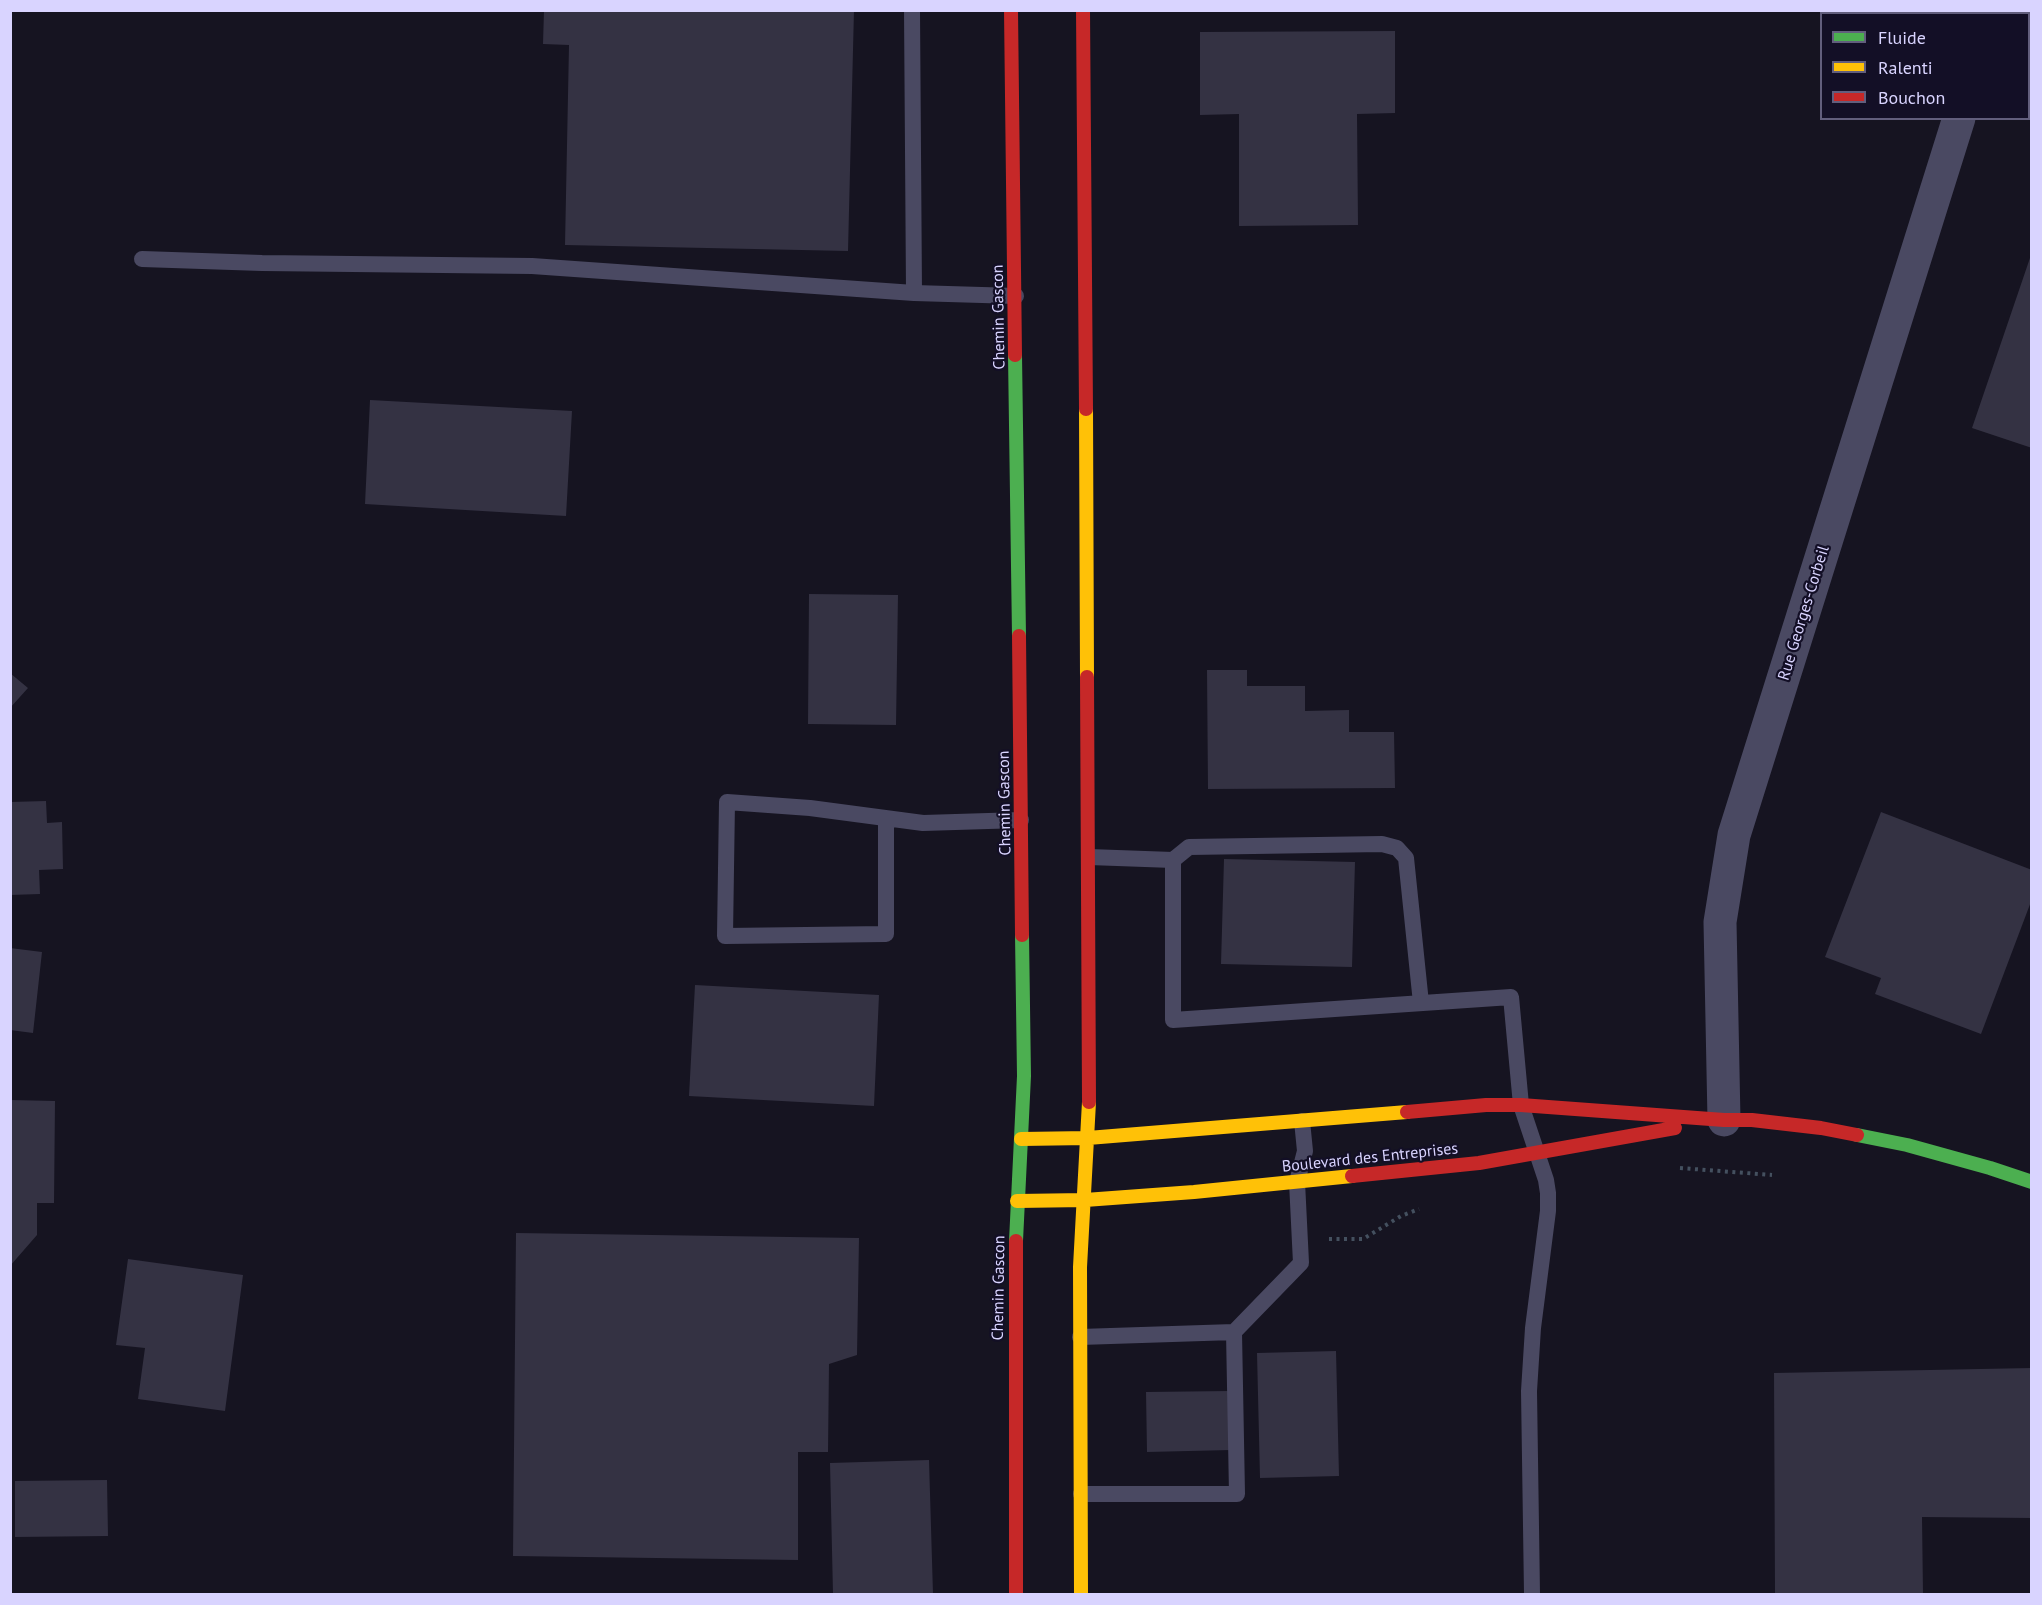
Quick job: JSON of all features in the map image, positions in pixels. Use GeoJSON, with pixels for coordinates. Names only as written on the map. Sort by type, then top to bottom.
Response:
{"type":"FeatureCollection","features":[{"type":"Feature","properties":{"kind":"main road","name":"Chemin Gascon"},"geometry":{"type":"LineString","coordinates":[[1011,10],[1024,1076],[1017,1201],[1014,1391],[1016,1594]]}},
{"type":"Feature","properties":{"kind":"main road"},"geometry":{"type":"LineString","coordinates":[[1081,1594],[1080,1267],[1090,1078],[1083,10]]}},
{"type":"Feature","properties":{"kind":"main road","name":"Boulevard des Entreprises"},"geometry":{"type":"LineString","coordinates":[[1021,1139],[1088,1138],[1486,1105],[1521,1105],[1778,1122],[1864,1135],[1950,1157],[2031,1182]]}},
{"type":"Feature","properties":{"kind":"main road","name":"Boulevard des Entreprises"},"geometry":{"type":"LineString","coordinates":[[1017,1201],[1085,1200],[1194,1192],[1479,1163],[1724,1120]]}},
{"type":"Feature","properties":{"kind":"street","name":"Rue Georges-Corbeil"},"geometry":{"type":"LineString","coordinates":[[1724,1120],[1720,922],[1734,836],[1958,120]]}},
{"type":"Feature","properties":{"kind":"lane"},"geometry":{"type":"LineString","coordinates":[[912,10],[914,293]]}},
{"type":"Feature","properties":{"kind":"lane"},"geometry":{"type":"LineString","coordinates":[[142,259],[532,266],[914,293],[1016,296]]}},
{"type":"Feature","properties":{"kind":"lane"},"geometry":{"type":"LineString","coordinates":[[886,818],[886,934],[725,936],[727,802],[810,808],[886,818],[923,823],[1021,820]]}},
{"type":"Feature","properties":{"kind":"lane"},"geometry":{"type":"LineString","coordinates":[[1089,857],[1173,861],[1189,847],[1382,844],[1397,848],[1406,858],[1420,1003]]}},
{"type":"Feature","properties":{"kind":"lane"},"geometry":{"type":"LineString","coordinates":[[1173,861],[1173,1020],[1511,997],[1521,1105],[1546,1180],[1548,1211],[1533,1328],[1529,1391],[1532,1594]]}},
{"type":"Feature","properties":{"kind":"lane"},"geometry":{"type":"LineString","coordinates":[[1080,1337],[1234,1332],[1301,1263],[1297,1182],[1305,1151],[1302,1121]]}},
{"type":"Feature","properties":{"kind":"lane"},"geometry":{"type":"LineString","coordinates":[[1081,1494],[1237,1494],[1234,1332]]}},
{"type":"Feature","properties":{"kind":"building"},"geometry":{"type":"Polygon","coordinates":[[[544,10],[854,10],[848,251],[565,245],[569,45],[543,44],[544,10]]]}},
{"type":"Feature","properties":{"kind":"building"},"geometry":{"type":"Polygon","coordinates":[[[1395,31],[1395,113],[1357,114],[1358,225],[1239,226],[1239,114],[1200,115],[1200,32],[1395,31]]]}},
{"type":"Feature","properties":{"kind":"building"},"geometry":{"type":"Polygon","coordinates":[[[2032,255],[2032,448],[1972,428],[2032,255]]]}},
{"type":"Feature","properties":{"kind":"building"},"geometry":{"type":"Polygon","coordinates":[[[370,400],[572,411],[566,516],[365,504],[370,400]]]}},
{"type":"Feature","properties":{"kind":"building"},"geometry":{"type":"Polygon","coordinates":[[[809,594],[898,595],[896,725],[808,724],[809,594]]]}},
{"type":"Feature","properties":{"kind":"building"},"geometry":{"type":"Polygon","coordinates":[[[1207,670],[1247,670],[1247,686],[1305,686],[1305,711],[1349,710],[1349,732],[1394,732],[1395,788],[1208,789],[1207,670]]]}},
{"type":"Feature","properties":{"kind":"building"},"geometry":{"type":"Polygon","coordinates":[[[10,673],[28,688],[10,708],[10,673]]]}},
{"type":"Feature","properties":{"kind":"building"},"geometry":{"type":"Polygon","coordinates":[[[46,801],[47,823],[62,822],[63,869],[39,870],[40,894],[10,895],[10,802],[46,801]]]}},
{"type":"Feature","properties":{"kind":"building"},"geometry":{"type":"Polygon","coordinates":[[[1881,812],[2032,870],[2032,899],[1981,1034],[1875,994],[1881,978],[1825,957],[1881,812]]]}},
{"type":"Feature","properties":{"kind":"building"},"geometry":{"type":"Polygon","coordinates":[[[1224,859],[1355,862],[1352,967],[1221,964],[1224,859]]]}},
{"type":"Feature","properties":{"kind":"building"},"geometry":{"type":"Polygon","coordinates":[[[10,948],[42,952],[33,1033],[10,1030],[10,948]]]}},
{"type":"Feature","properties":{"kind":"building"},"geometry":{"type":"Polygon","coordinates":[[[695,985],[879,995],[874,1106],[689,1096],[695,985]]]}},
{"type":"Feature","properties":{"kind":"building"},"geometry":{"type":"Polygon","coordinates":[[[10,1100],[55,1101],[54,1203],[37,1203],[37,1235],[10,1266],[10,1100]]]}},
{"type":"Feature","properties":{"kind":"building"},"geometry":{"type":"Polygon","coordinates":[[[516,1233],[859,1238],[857,1355],[829,1364],[828,1452],[798,1452],[798,1560],[513,1556],[516,1233]]]}},
{"type":"Feature","properties":{"kind":"building"},"geometry":{"type":"Polygon","coordinates":[[[128,1259],[243,1275],[225,1411],[138,1399],[145,1348],[116,1345],[128,1259]]]}},
{"type":"Feature","properties":{"kind":"building"},"geometry":{"type":"Polygon","coordinates":[[[1336,1351],[1339,1476],[1260,1478],[1257,1353],[1336,1351]]]}},
{"type":"Feature","properties":{"kind":"building"},"geometry":{"type":"Polygon","coordinates":[[[2032,1368],[2032,1518],[1922,1517],[1923,1594],[1775,1594],[1774,1373],[2032,1368]]]}},
{"type":"Feature","properties":{"kind":"building"},"geometry":{"type":"Polygon","coordinates":[[[1230,1391],[1231,1450],[1147,1452],[1146,1392],[1230,1391]]]}},
{"type":"Feature","properties":{"kind":"building"},"geometry":{"type":"Polygon","coordinates":[[[929,1460],[933,1594],[833,1594],[830,1463],[929,1460]]]}},
{"type":"Feature","properties":{"kind":"building"},"geometry":{"type":"Polygon","coordinates":[[[107,1480],[108,1536],[15,1537],[15,1481],[107,1480]]]}},
{"type":"Feature","properties":{"kind":"traffic: fast"},"geometry":{"type":"LineString","coordinates":[[1015,355],[1019,636]]}},
{"type":"Feature","properties":{"kind":"traffic: fast"},"geometry":{"type":"LineString","coordinates":[[1016,1241],[1024,1076],[1022,935]]}},
{"type":"Feature","properties":{"kind":"traffic: fast"},"geometry":{"type":"LineString","coordinates":[[1857,1135],[1907,1145],[2032,1182]]}},
{"type":"Feature","properties":{"kind":"traffic: slow"},"geometry":{"type":"LineString","coordinates":[[1086,409],[1087,677]]}},
{"type":"Feature","properties":{"kind":"traffic: slow"},"geometry":{"type":"LineString","coordinates":[[1081,1594],[1080,1267],[1089,1102]]}},
{"type":"Feature","properties":{"kind":"traffic: slow"},"geometry":{"type":"LineString","coordinates":[[1021,1139],[1088,1138],[1407,1112]]}},
{"type":"Feature","properties":{"kind":"traffic: slow"},"geometry":{"type":"LineString","coordinates":[[1017,1201],[1085,1200],[1194,1192],[1352,1176]]}},
{"type":"Feature","properties":{"kind":"traffic: jam"},"geometry":{"type":"LineString","coordinates":[[1011,10],[1015,355]]}},
{"type":"Feature","properties":{"kind":"traffic: jam"},"geometry":{"type":"LineString","coordinates":[[1083,10],[1086,409]]}},
{"type":"Feature","properties":{"kind":"traffic: jam"},"geometry":{"type":"LineString","coordinates":[[1019,636],[1022,935]]}},
{"type":"Feature","properties":{"kind":"traffic: jam"},"geometry":{"type":"LineString","coordinates":[[1087,677],[1089,1102]]}},
{"type":"Feature","properties":{"kind":"traffic: jam"},"geometry":{"type":"LineString","coordinates":[[1407,1112],[1486,1105],[1521,1105],[1724,1120],[1752,1120],[1821,1128],[1857,1135]]}},
{"type":"Feature","properties":{"kind":"traffic: jam"},"geometry":{"type":"LineString","coordinates":[[1352,1176],[1479,1163],[1675,1128]]}},
{"type":"Feature","properties":{"kind":"traffic: jam"},"geometry":{"type":"LineString","coordinates":[[1016,1241],[1016,1594]]}}]}
